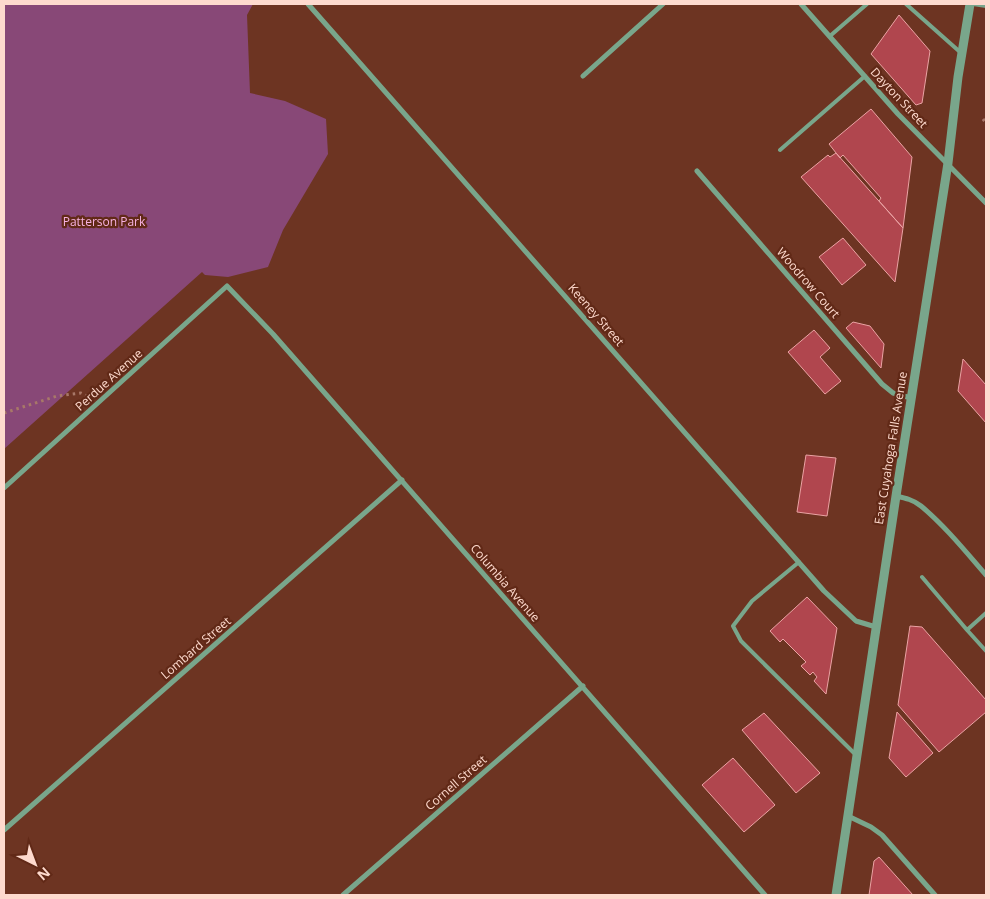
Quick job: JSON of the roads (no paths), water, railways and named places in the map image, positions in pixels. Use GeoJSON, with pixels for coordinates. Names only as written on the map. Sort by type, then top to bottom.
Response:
{"type":"FeatureCollection","features":[{"type":"Feature","properties":{"kind":"street","name":"Keeney Street"},"geometry":{"type":"LineString","coordinates":[[308,4],[488,206],[824,591],[856,621],[876,628]]}},
{"type":"Feature","properties":{"kind":"street"},"geometry":{"type":"LineString","coordinates":[[584,76],[663,4]]}},
{"type":"Feature","properties":{"kind":"street","name":"Dayton Street"},"geometry":{"type":"LineString","coordinates":[[801,4],[898,114],[986,202]]}},
{"type":"Feature","properties":{"kind":"street","name":"East Cuyahoga Falls Avenue"},"geometry":{"type":"LineString","coordinates":[[836,895],[948,163],[962,54],[972,4]]}},
{"type":"Feature","properties":{"kind":"street","name":"Woodrow Court"},"geometry":{"type":"LineString","coordinates":[[698,172],[882,384],[893,393],[911,398]]}},
{"type":"Feature","properties":{"kind":"street","name":"Perdue Avenue"},"geometry":{"type":"LineString","coordinates":[[4,488],[227,286]]}},
{"type":"Feature","properties":{"kind":"street","name":"Columbia Avenue"},"geometry":{"type":"LineString","coordinates":[[227,286],[402,480],[765,895]]}},
{"type":"Feature","properties":{"kind":"street","name":"Lombard Street"},"geometry":{"type":"LineString","coordinates":[[4,830],[402,480]]}},
{"type":"Feature","properties":{"kind":"street"},"geometry":{"type":"LineString","coordinates":[[896,496],[920,505],[986,575]]}},
{"type":"Feature","properties":{"kind":"street","name":"Cornell Street"},"geometry":{"type":"LineString","coordinates":[[343,895],[583,686]]}},
{"type":"Feature","properties":{"kind":"street"},"geometry":{"type":"LineString","coordinates":[[847,816],[871,827],[882,835],[935,895]]}},
{"type":"Feature","properties":{"kind":"lane"},"geometry":{"type":"LineString","coordinates":[[830,36],[867,4]]}},
{"type":"Feature","properties":{"kind":"lane"},"geometry":{"type":"LineString","coordinates":[[906,4],[962,54]]}},
{"type":"Feature","properties":{"kind":"lane"},"geometry":{"type":"LineString","coordinates":[[972,4],[986,6]]}},
{"type":"Feature","properties":{"kind":"lane"},"geometry":{"type":"LineString","coordinates":[[780,150],[865,76]]}},
{"type":"Feature","properties":{"kind":"lane"},"geometry":{"type":"LineString","coordinates":[[799,562],[752,601],[733,626],[741,641],[857,755]]}},
{"type":"Feature","properties":{"kind":"lane"},"geometry":{"type":"LineString","coordinates":[[922,577],[986,651]]}},
{"type":"Feature","properties":{"kind":"lane"},"geometry":{"type":"LineString","coordinates":[[968,630],[986,613]]}},
{"type":"Feature","properties":{"kind":"park label","name":"Patterson Park"},"geometry":{"type":"Point","coordinates":[104,222]}}]}
